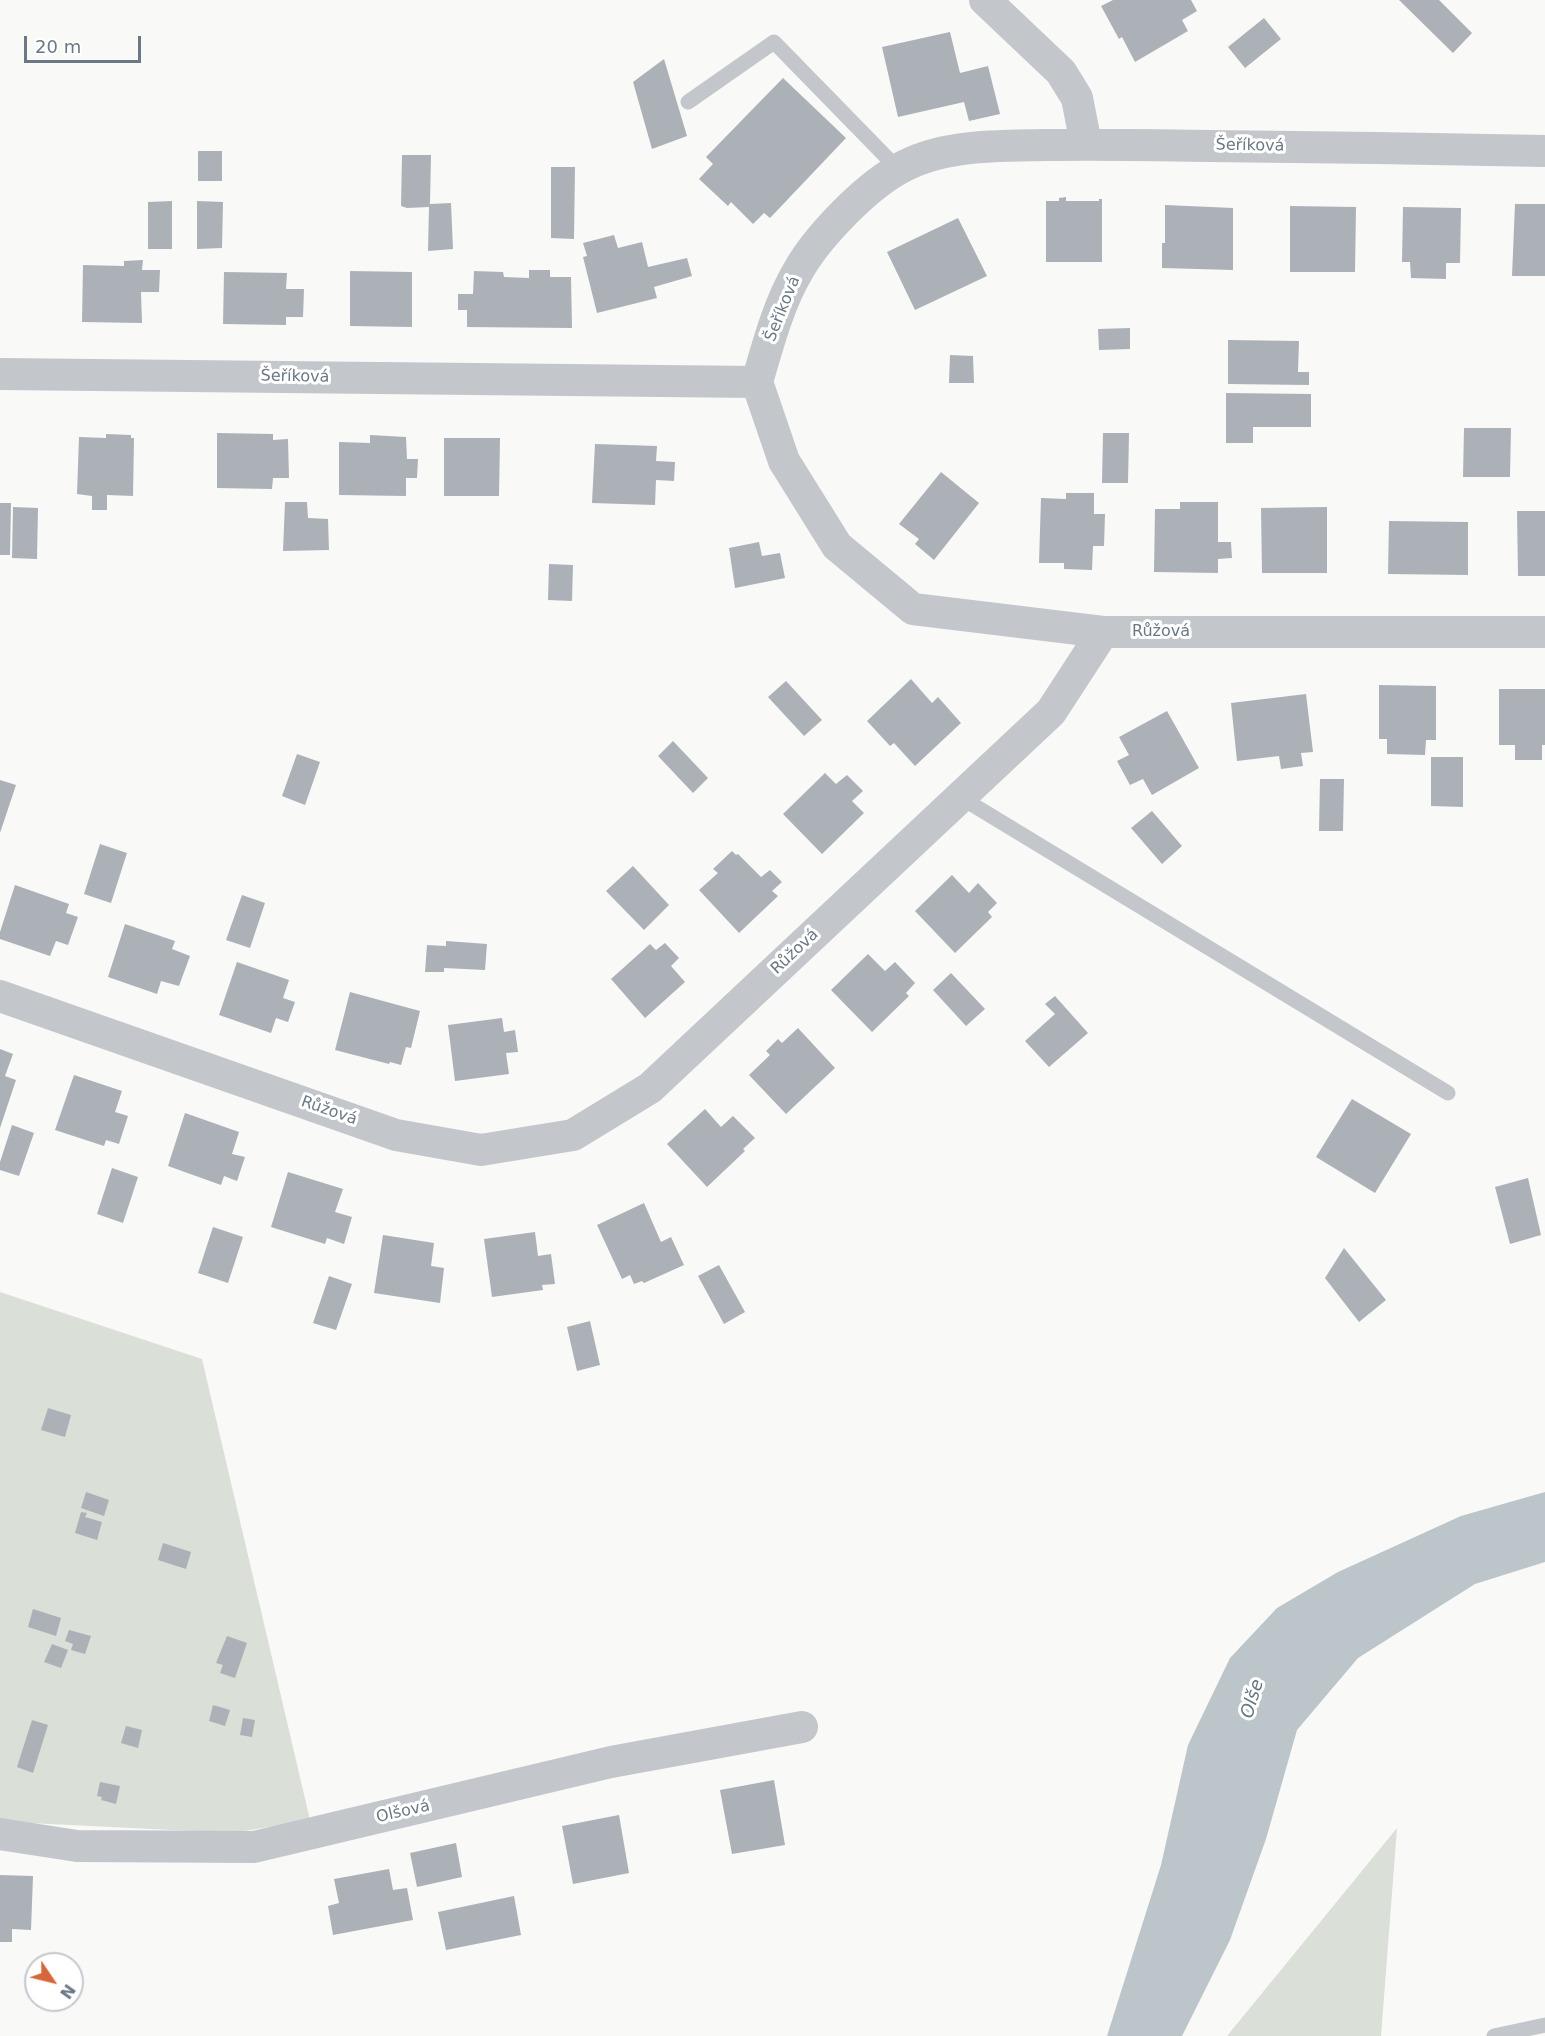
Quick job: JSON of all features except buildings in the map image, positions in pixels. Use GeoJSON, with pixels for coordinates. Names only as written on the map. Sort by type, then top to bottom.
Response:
{"type":"FeatureCollection","features":[{"type":"Feature","properties":{"kind":"street"},"geometry":{"type":"LineString","coordinates":[[985,0],[1061,72],[1077,98],[1086,144]]}},
{"type":"Feature","properties":{"kind":"street","name":"Šeříková"},"geometry":{"type":"LineString","coordinates":[[0,374],[757,382],[773,328],[798,270],[838,220],[862,196],[897,169],[928,157],[960,150],[1003,146],[1086,144],[1545,151]]}},
{"type":"Feature","properties":{"kind":"street"},"geometry":{"type":"LineString","coordinates":[[757,382],[784,461],[837,546],[913,609],[1103,632]]}},
{"type":"Feature","properties":{"kind":"street","name":"Růžová"},"geometry":{"type":"LineString","coordinates":[[0,996],[396,1135],[481,1150],[573,1135],[650,1088],[1051,712],[1103,632],[1545,632]]}},
{"type":"Feature","properties":{"kind":"street","name":"Olšová"},"geometry":{"type":"LineString","coordinates":[[0,1834],[76,1846],[254,1847],[611,1762],[802,1727]]}},
{"type":"Feature","properties":{"kind":"lane"},"geometry":{"type":"LineString","coordinates":[[688,102],[774,42],[897,169]]}},
{"type":"Feature","properties":{"kind":"lane"},"geometry":{"type":"LineString","coordinates":[[960,797],[1448,1093]]}},
{"type":"Feature","properties":{"kind":"lane"},"geometry":{"type":"LineString","coordinates":[[1494,2036],[1545,2025]]}},
{"type":"Feature","properties":{"kind":"shaded area"},"geometry":{"type":"Polygon","coordinates":[[[0,1292],[202,1359],[310,1820],[233,1833],[0,1820],[0,1292]]]}},
{"type":"Feature","properties":{"kind":"shaded area"},"geometry":{"type":"Polygon","coordinates":[[[1397,1828],[1381,2036],[1227,2036],[1397,1828]]]}},
{"type":"Feature","properties":{"kind":"water","name":"Olše"},"geometry":{"type":"Polygon","coordinates":[[[1545,1492],[1545,1562],[1475,1584],[1358,1658],[1297,1730],[1266,1839],[1230,1940],[1182,2036],[1107,2036],[1161,1865],[1188,1745],[1230,1658],[1277,1608],[1338,1572],[1461,1516],[1545,1492]]]}}]}
